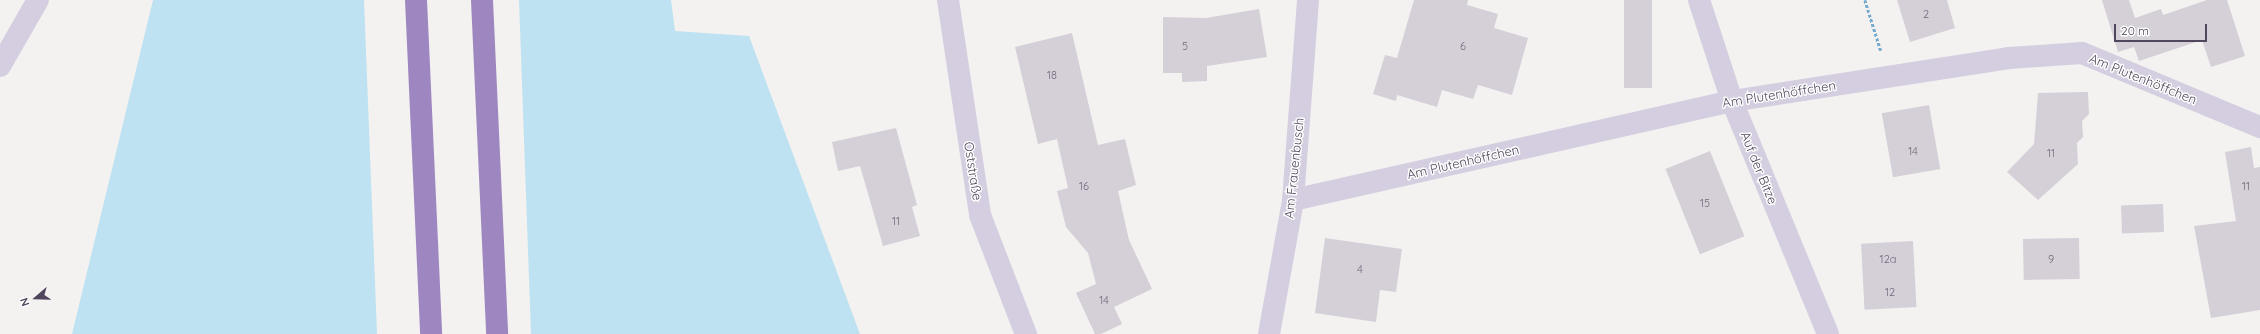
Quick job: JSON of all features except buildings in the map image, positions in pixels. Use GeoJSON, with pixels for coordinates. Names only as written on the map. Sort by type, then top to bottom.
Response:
{"type":"FeatureCollection","features":[{"type":"Feature","properties":{"kind":"highway"},"geometry":{"type":"LineString","coordinates":[[416,0],[432,334]]}},
{"type":"Feature","properties":{"kind":"highway"},"geometry":{"type":"LineString","coordinates":[[482,0],[497,334]]}},
{"type":"Feature","properties":{"kind":"street"},"geometry":{"type":"LineString","coordinates":[[0,66],[38,0]]}},
{"type":"Feature","properties":{"kind":"street","name":"Oststraße"},"geometry":{"type":"LineString","coordinates":[[948,0],[980,215],[1026,334]]}},
{"type":"Feature","properties":{"kind":"street","name":"Am Frauenbusch"},"geometry":{"type":"LineString","coordinates":[[1269,334],[1293,200],[1308,0]]}},
{"type":"Feature","properties":{"kind":"street","name":"Auf der Bitze"},"geometry":{"type":"LineString","coordinates":[[1699,0],[1732,101],[1828,334]]}},
{"type":"Feature","properties":{"kind":"street","name":"Am Plutenhöffchen"},"geometry":{"type":"LineString","coordinates":[[1293,200],[1732,101],[2009,58],[2082,54],[2260,127]]}},
{"type":"Feature","properties":{"kind":"path"},"geometry":{"type":"LineString","coordinates":[[1865,0],[1885,63],[1881,78]]}},
{"type":"Feature","properties":{"kind":"shaded area"},"geometry":{"type":"Polygon","coordinates":[[[153,0],[364,0],[377,334],[72,334],[153,0]]]}},
{"type":"Feature","properties":{"kind":"shaded area"},"geometry":{"type":"Polygon","coordinates":[[[519,0],[671,0],[675,31],[749,36],[860,334],[531,334],[519,0]]]}}]}
